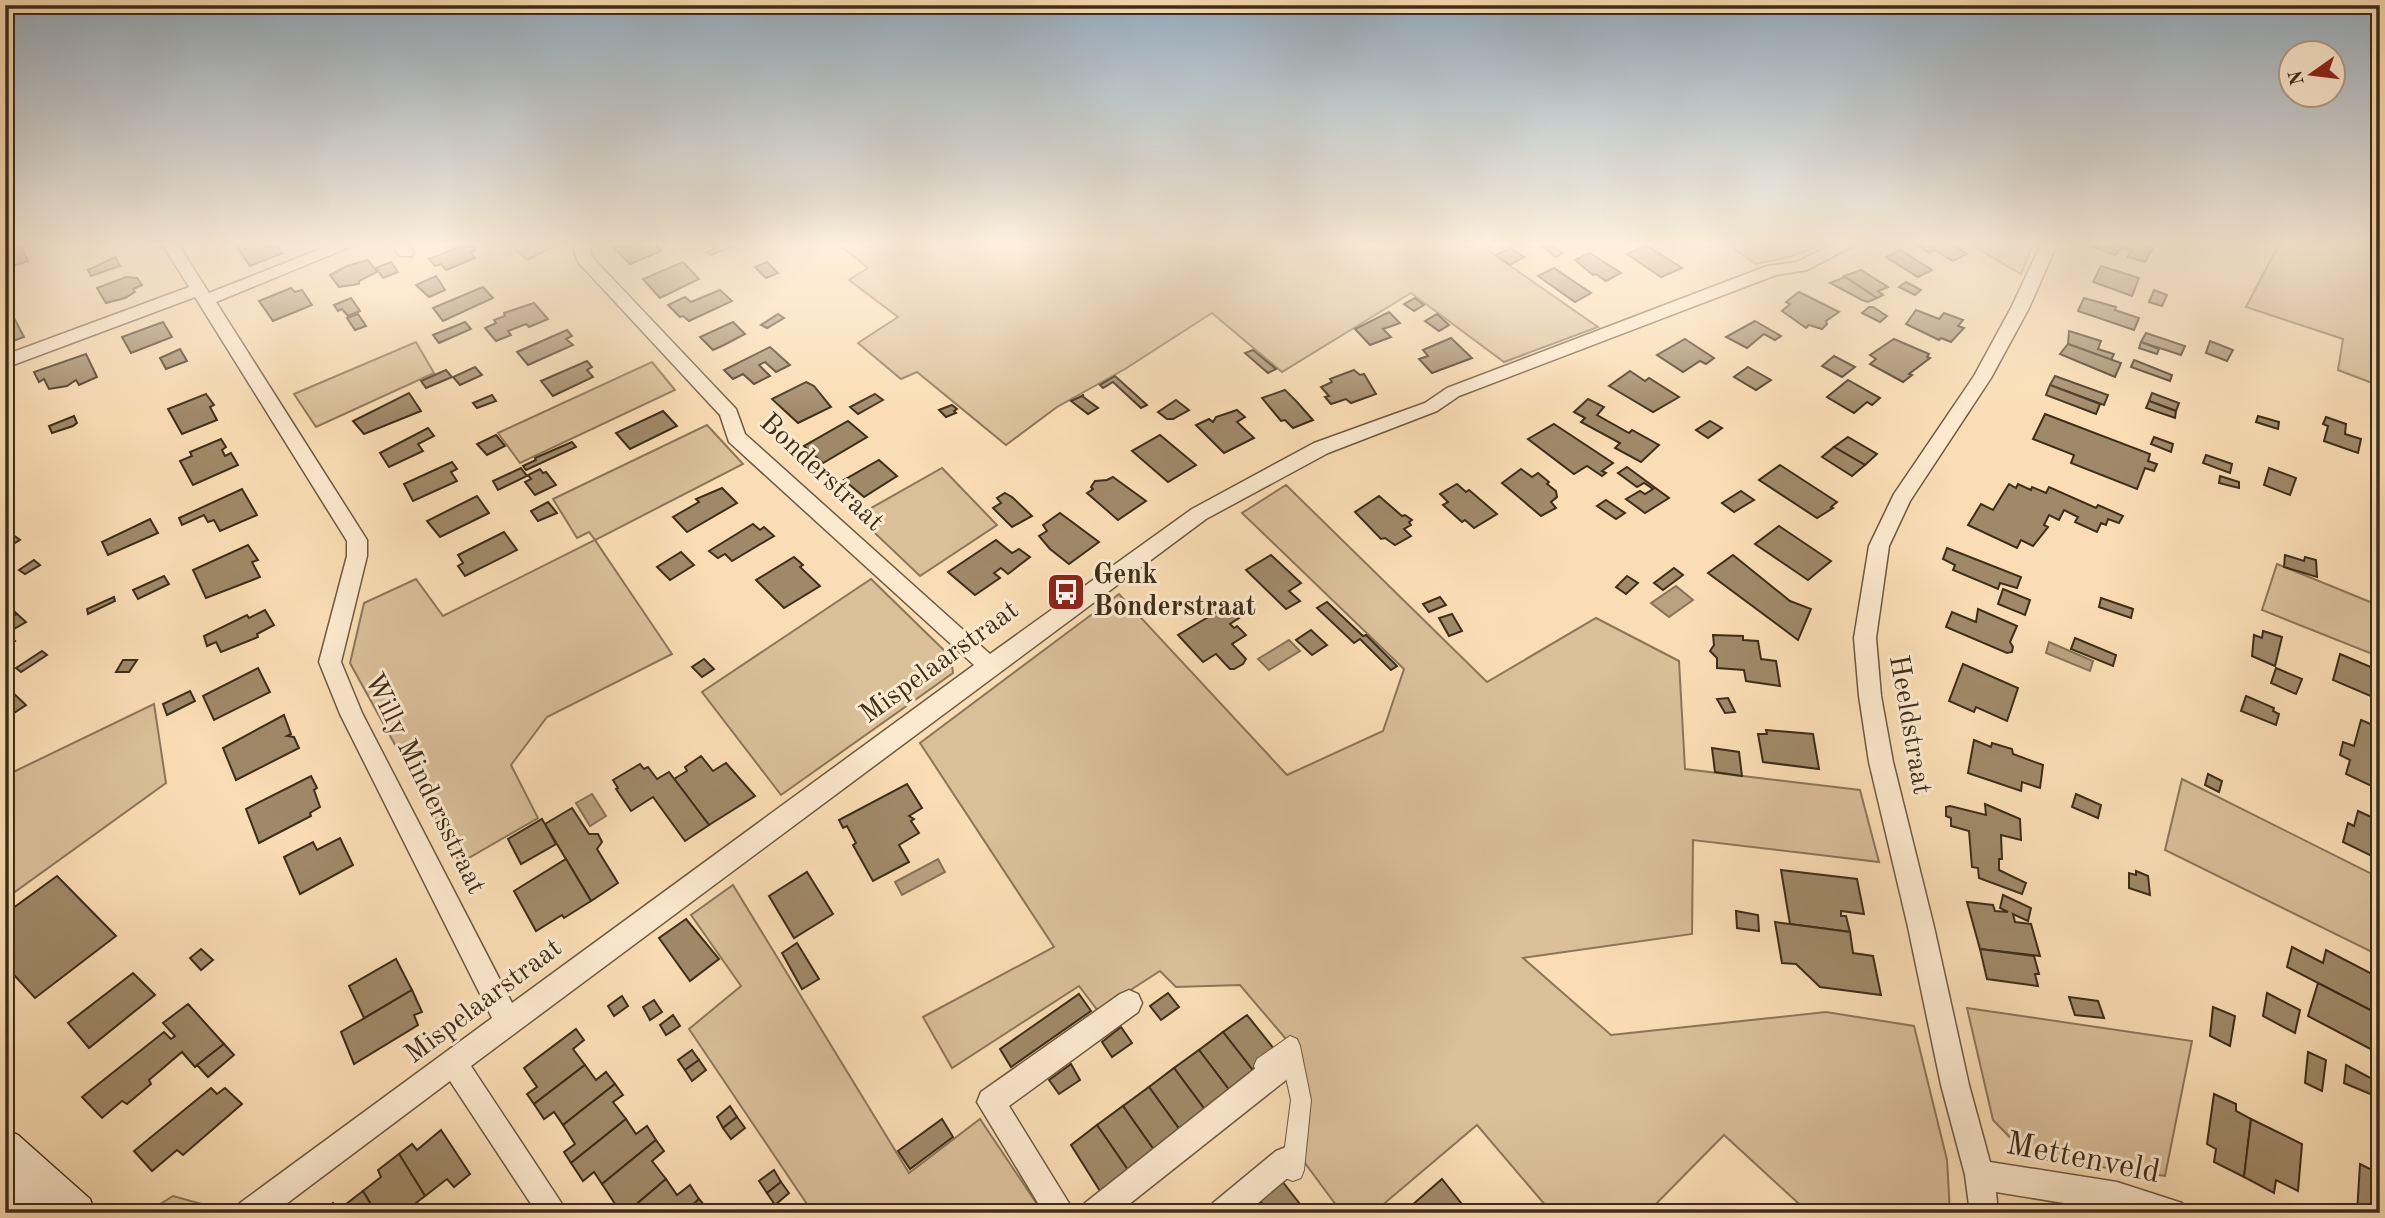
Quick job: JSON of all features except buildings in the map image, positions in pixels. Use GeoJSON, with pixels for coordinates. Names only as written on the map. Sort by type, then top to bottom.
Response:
{"type":"FeatureCollection","features":[{"type":"Feature","properties":{"kind":"main road"},"geometry":{"type":"LineString","coordinates":[[8,1151],[40,1213]]}},
{"type":"Feature","properties":{"kind":"main road"},"geometry":{"type":"LineString","coordinates":[[8,1151],[76,1213]]}},
{"type":"Feature","properties":{"kind":"street"},"geometry":{"type":"LineString","coordinates":[[5,362],[189,299]]}},
{"type":"Feature","properties":{"kind":"street","name":"Willy Mindersstraat"},"geometry":{"type":"LineString","coordinates":[[206,299],[357,540],[357,556],[330,662],[351,715],[508,1023]]}},
{"type":"Feature","properties":{"kind":"street","name":"Bonderstraat"},"geometry":{"type":"LineString","coordinates":[[622,299],[729,413],[736,437],[989,666]]}},
{"type":"Feature","properties":{"kind":"street","name":"Mispelaarstraat"},"geometry":{"type":"LineString","coordinates":[[250,1213],[989,666],[1199,514],[1321,448],[1431,407],[1453,392],[1697,299]]}},
{"type":"Feature","properties":{"kind":"street","name":"Heeldstraat"},"geometry":{"type":"LineString","coordinates":[[1984,1213],[1979,1175],[1955,1085],[1922,927],[1881,762],[1870,696],[1865,638],[1879,546],[1901,499],[1982,378],[2024,299]]}},
{"type":"Feature","properties":{"kind":"street"},"geometry":{"type":"LineString","coordinates":[[1061,1213],[991,1102],[1129,1003]]}},
{"type":"Feature","properties":{"kind":"street"},"geometry":{"type":"LineString","coordinates":[[1240,1213],[1293,1169],[1301,1100],[1290,1046],[1100,1194],[1105,1210],[1281,1066]]}},
{"type":"Feature","properties":{"kind":"street"},"geometry":{"type":"LineString","coordinates":[[454,1063],[554,1213]]}},
{"type":"Feature","properties":{"kind":"street"},"geometry":{"type":"LineString","coordinates":[[1223,1213],[1286,1161]]}},
{"type":"Feature","properties":{"kind":"street","name":"Mettenveld"},"geometry":{"type":"LineString","coordinates":[[1979,1175],[2117,1196],[2172,1213]]}},
{"type":"Feature","properties":{"kind":"shaded area"},"geometry":{"type":"Polygon","coordinates":[[[874,299],[1401,299],[1282,372],[1212,313],[1125,369],[1057,407],[1006,445],[917,372],[901,379],[858,343],[898,317],[874,299]]]}},
{"type":"Feature","properties":{"kind":"shaded area"},"geometry":{"type":"Polygon","coordinates":[[[1419,299],[1558,299],[1598,327],[1504,362],[1419,299]]]}},
{"type":"Feature","properties":{"kind":"shaded area"},"geometry":{"type":"Polygon","coordinates":[[[2250,299],[2380,299],[2380,386],[2338,370],[2343,339],[2246,307],[2250,299]]]}},
{"type":"Feature","properties":{"kind":"shaded area"},"geometry":{"type":"Polygon","coordinates":[[[416,342],[434,373],[316,427],[294,394],[416,342]]]}},
{"type":"Feature","properties":{"kind":"shaded area"},"geometry":{"type":"Polygon","coordinates":[[[652,362],[675,390],[520,463],[498,433],[652,362]]]}},
{"type":"Feature","properties":{"kind":"shaded area"},"geometry":{"type":"Polygon","coordinates":[[[707,425],[743,464],[595,540],[589,532],[577,538],[553,499],[707,425]]]}},
{"type":"Feature","properties":{"kind":"shaded area"},"geometry":{"type":"Polygon","coordinates":[[[942,468],[997,525],[920,576],[857,516],[942,468]]]}},
{"type":"Feature","properties":{"kind":"shaded area"},"geometry":{"type":"Polygon","coordinates":[[[1286,485],[1487,682],[1596,618],[1679,661],[1685,769],[1860,790],[1879,862],[1693,840],[1692,934],[1523,958],[1611,1035],[1826,1012],[1914,1026],[1947,1160],[1950,1213],[1809,1213],[1724,1135],[1647,1213],[1552,1213],[1477,1125],[1373,1213],[1342,1213],[1296,1151],[1291,1045],[1240,985],[1176,987],[1160,971],[1098,1011],[1079,986],[952,1068],[923,1017],[1054,947],[920,743],[1119,594],[1287,775],[1383,731],[1404,669],[1242,513],[1286,485]]]}},
{"type":"Feature","properties":{"kind":"shaded area"},"geometry":{"type":"Polygon","coordinates":[[[595,540],[672,654],[547,717],[511,765],[538,818],[460,863],[350,663],[364,603],[416,579],[443,616],[595,540]]]}},
{"type":"Feature","properties":{"kind":"shaded area"},"geometry":{"type":"Polygon","coordinates":[[[2277,564],[2380,606],[2380,657],[2262,610],[2277,564]]]}},
{"type":"Feature","properties":{"kind":"shaded area"},"geometry":{"type":"Polygon","coordinates":[[[871,579],[951,657],[953,673],[781,795],[702,692],[871,579]]]}},
{"type":"Feature","properties":{"kind":"shaded area"},"geometry":{"type":"Polygon","coordinates":[[[1676,586],[1693,600],[1669,617],[1651,603],[1676,586]]]}},
{"type":"Feature","properties":{"kind":"shaded area"},"geometry":{"type":"Polygon","coordinates":[[[1289,640],[1300,651],[1269,670],[1258,659],[1289,640]]]}},
{"type":"Feature","properties":{"kind":"shaded area"},"geometry":{"type":"Polygon","coordinates":[[[2049,642],[2093,661],[2090,671],[2046,653],[2049,642]]]}},
{"type":"Feature","properties":{"kind":"shaded area"},"geometry":{"type":"Polygon","coordinates":[[[154,704],[166,783],[5,899],[5,776],[154,704]]]}},
{"type":"Feature","properties":{"kind":"shaded area"},"geometry":{"type":"Polygon","coordinates":[[[2182,779],[2380,878],[2380,956],[2165,850],[2182,779]]]}},
{"type":"Feature","properties":{"kind":"shaded area"},"geometry":{"type":"Polygon","coordinates":[[[592,794],[606,816],[590,826],[576,803],[592,794]]]}},
{"type":"Feature","properties":{"kind":"shaded area"},"geometry":{"type":"Polygon","coordinates":[[[938,859],[945,872],[902,895],[895,882],[938,859]]]}},
{"type":"Feature","properties":{"kind":"shaded area"},"geometry":{"type":"Polygon","coordinates":[[[733,885],[909,1173],[980,1119],[1043,1213],[813,1213],[689,1029],[741,986],[691,915],[733,885]]]}},
{"type":"Feature","properties":{"kind":"shaded area"},"geometry":{"type":"Polygon","coordinates":[[[1967,1008],[2192,1041],[2165,1176],[2029,1157],[1993,1120],[1967,1008]]]}},
{"type":"Feature","properties":{"kind":"shaded area"},"geometry":{"type":"Polygon","coordinates":[[[173,1196],[209,1206],[211,1212],[173,1213],[170,1207],[162,1213],[146,1213],[173,1196]]]}},
{"type":"Feature","properties":{"kind":"place","name":"Genk Bonderstraat"},"geometry":{"type":"Point","coordinates":[1066,592]}}]}
